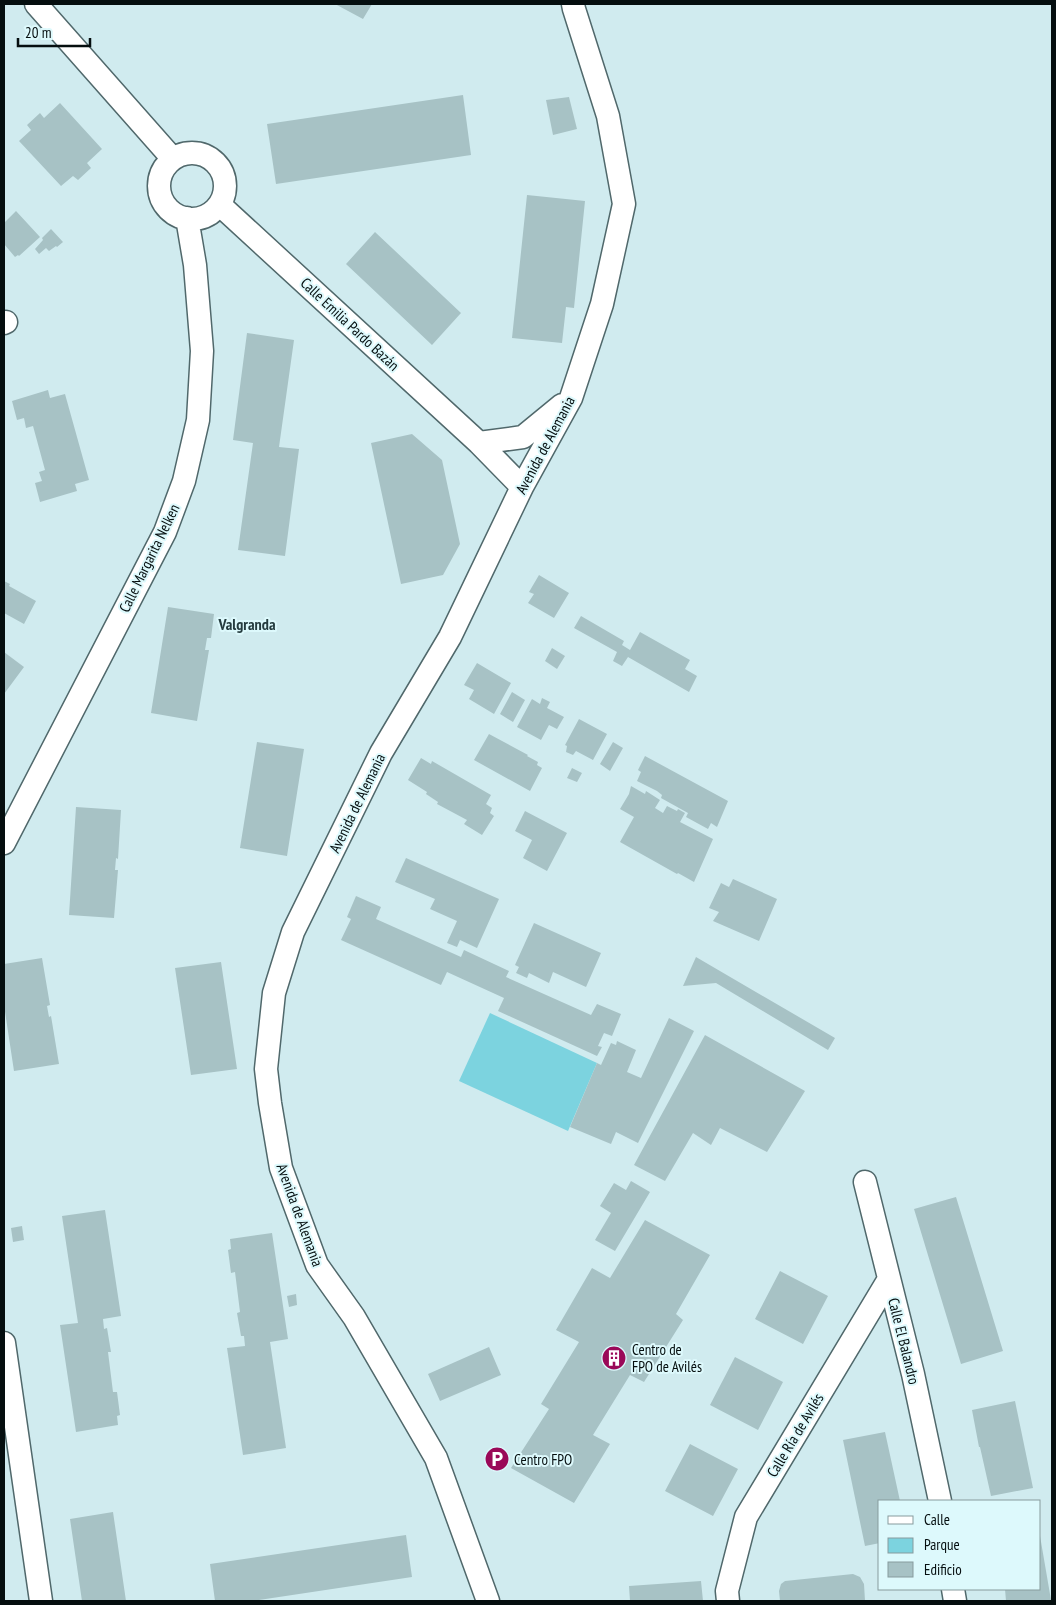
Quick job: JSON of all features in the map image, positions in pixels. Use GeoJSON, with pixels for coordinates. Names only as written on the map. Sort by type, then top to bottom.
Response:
{"type":"FeatureCollection","features":[{"type":"Feature","properties":{"kind":"street"},"geometry":{"type":"LineString","coordinates":[[36,4],[173,159]]}},
{"type":"Feature","properties":{"kind":"street","name":"Avenida de Alemania"},"geometry":{"type":"LineString","coordinates":[[488,1601],[436,1458],[354,1317],[317,1266],[281,1168],[266,1069],[274,993],[293,932],[381,753],[450,637],[522,487],[571,398],[602,304],[624,204],[608,116],[573,4]]}},
{"type":"Feature","properties":{"kind":"street"},"geometry":{"type":"LineString","coordinates":[[188,152],[203,154],[211,158],[221,169],[225,182],[225,192],[220,205],[203,217],[187,218],[176,214],[164,202],[159,188],[163,170],[173,159],[188,152]]}},
{"type":"Feature","properties":{"kind":"street","name":"Calle Emilia Pardo Bazán"},"geometry":{"type":"LineString","coordinates":[[220,205],[479,443],[522,487]]}},
{"type":"Feature","properties":{"kind":"street","name":"Calle Margarita Nelken"},"geometry":{"type":"LineString","coordinates":[[4,844],[165,532],[184,481],[198,420],[202,351],[195,265],[187,218]]}},
{"type":"Feature","properties":{"kind":"street"},"geometry":{"type":"LineString","coordinates":[[479,443],[523,437],[571,398]]}},
{"type":"Feature","properties":{"kind":"street","name":"Calle El Balandro"},"geometry":{"type":"LineString","coordinates":[[864,1182],[913,1374],[940,1500]]}},
{"type":"Feature","properties":{"kind":"street","name":"Calle Ría de Avilés"},"geometry":{"type":"LineString","coordinates":[[728,1601],[727,1591],[746,1517],[889,1279]]}},
{"type":"Feature","properties":{"kind":"street"},"geometry":{"type":"LineString","coordinates":[[4,1343],[41,1601]]}},
{"type":"Feature","properties":{"kind":"green space"},"geometry":{"type":"Polygon","coordinates":[[[490,1013],[597,1063],[568,1131],[459,1081],[490,1013]]]}},
{"type":"Feature","properties":{"kind":"building"},"geometry":{"type":"Polygon","coordinates":[[[335,4],[372,4],[363,19],[335,4]]]}},
{"type":"Feature","properties":{"kind":"building"},"geometry":{"type":"Polygon","coordinates":[[[463,95],[471,155],[276,184],[267,124],[463,95]]]}},
{"type":"Feature","properties":{"kind":"building"},"geometry":{"type":"Polygon","coordinates":[[[569,97],[577,129],[553,135],[546,100],[569,97]]]}},
{"type":"Feature","properties":{"kind":"building"},"geometry":{"type":"Polygon","coordinates":[[[60,103],[102,149],[87,163],[91,168],[78,180],[73,176],[61,186],[19,141],[31,130],[27,125],[40,113],[44,118],[60,103]]]}},
{"type":"Feature","properties":{"kind":"building"},"geometry":{"type":"Polygon","coordinates":[[[527,195],[585,201],[574,308],[566,307],[562,343],[512,338],[527,195]]]}},
{"type":"Feature","properties":{"kind":"building"},"geometry":{"type":"Polygon","coordinates":[[[16,211],[40,237],[19,256],[15,257],[4,244],[4,223],[16,211]]]}},
{"type":"Feature","properties":{"kind":"building"},"geometry":{"type":"Polygon","coordinates":[[[51,229],[63,242],[49,251],[46,248],[39,254],[35,249],[51,229]]]}},
{"type":"Feature","properties":{"kind":"building"},"geometry":{"type":"Polygon","coordinates":[[[375,232],[461,313],[432,345],[346,264],[375,232]]]}},
{"type":"Feature","properties":{"kind":"building"},"geometry":{"type":"Polygon","coordinates":[[[247,333],[294,340],[279,447],[299,449],[285,556],[238,550],[253,443],[233,440],[247,333]]]}},
{"type":"Feature","properties":{"kind":"building"},"geometry":{"type":"Polygon","coordinates":[[[48,390],[50,398],[65,394],[89,480],[75,484],[77,491],[40,502],[35,483],[42,481],[39,472],[45,470],[33,426],[26,428],[24,418],[17,420],[12,401],[48,390]]]}},
{"type":"Feature","properties":{"kind":"building"},"geometry":{"type":"Polygon","coordinates":[[[412,434],[442,460],[460,544],[443,575],[401,584],[371,443],[412,434]]]}},
{"type":"Feature","properties":{"kind":"building"},"geometry":{"type":"Polygon","coordinates":[[[539,575],[569,593],[554,618],[528,603],[534,594],[529,592],[539,575]]]}},
{"type":"Feature","properties":{"kind":"building"},"geometry":{"type":"Polygon","coordinates":[[[4,581],[10,584],[9,586],[36,601],[24,624],[4,613],[4,581]]]}},
{"type":"Feature","properties":{"kind":"building"},"geometry":{"type":"Polygon","coordinates":[[[168,607],[214,614],[211,638],[207,638],[205,650],[209,650],[197,721],[151,713],[168,607]]]}},
{"type":"Feature","properties":{"kind":"building"},"geometry":{"type":"Polygon","coordinates":[[[581,616],[624,641],[622,645],[630,650],[640,632],[690,660],[685,669],[697,676],[689,692],[628,657],[622,666],[613,661],[617,652],[574,628],[581,616]]]}},
{"type":"Feature","properties":{"kind":"building"},"geometry":{"type":"Polygon","coordinates":[[[552,648],[565,656],[557,669],[545,661],[552,648]]]}},
{"type":"Feature","properties":{"kind":"building"},"geometry":{"type":"Polygon","coordinates":[[[4,652],[24,667],[4,694],[4,652]]]}},
{"type":"Feature","properties":{"kind":"building"},"geometry":{"type":"Polygon","coordinates":[[[477,663],[511,683],[494,714],[469,699],[474,690],[464,685],[477,663]]]}},
{"type":"Feature","properties":{"kind":"building"},"geometry":{"type":"Polygon","coordinates":[[[512,692],[525,700],[513,722],[500,714],[512,692]]]}},
{"type":"Feature","properties":{"kind":"building"},"geometry":{"type":"Polygon","coordinates":[[[542,698],[550,702],[547,708],[564,717],[557,729],[549,725],[541,740],[517,727],[532,699],[540,704],[542,698]]]}},
{"type":"Feature","properties":{"kind":"building"},"geometry":{"type":"Polygon","coordinates":[[[579,719],[607,734],[593,760],[576,751],[573,755],[566,752],[567,746],[565,745],[579,719]]]}},
{"type":"Feature","properties":{"kind":"building"},"geometry":{"type":"Polygon","coordinates":[[[489,734],[538,762],[537,765],[542,768],[530,791],[474,760],[489,734]]]}},
{"type":"Feature","properties":{"kind":"building"},"geometry":{"type":"Polygon","coordinates":[[[257,742],[304,749],[287,856],[240,848],[257,742]]]}},
{"type":"Feature","properties":{"kind":"building"},"geometry":{"type":"Polygon","coordinates":[[[613,742],[623,748],[610,771],[600,764],[613,742]]]}},
{"type":"Feature","properties":{"kind":"building"},"geometry":{"type":"Polygon","coordinates":[[[645,756],[728,801],[717,827],[711,823],[708,829],[686,817],[688,813],[661,798],[662,795],[657,791],[637,781],[641,772],[638,770],[645,756]]]}},
{"type":"Feature","properties":{"kind":"building"},"geometry":{"type":"Polygon","coordinates":[[[421,758],[431,764],[432,761],[491,795],[486,804],[492,808],[490,813],[494,816],[482,835],[464,824],[467,820],[437,804],[438,802],[426,794],[427,792],[408,780],[421,758]]]}},
{"type":"Feature","properties":{"kind":"building"},"geometry":{"type":"Polygon","coordinates":[[[572,768],[582,773],[577,782],[567,778],[572,768]]]}},
{"type":"Feature","properties":{"kind":"building"},"geometry":{"type":"Polygon","coordinates":[[[631,786],[645,794],[646,791],[660,800],[655,808],[663,813],[667,806],[685,813],[680,822],[713,839],[694,882],[620,842],[634,817],[620,809],[629,794],[631,786]]]}},
{"type":"Feature","properties":{"kind":"building"},"geometry":{"type":"Polygon","coordinates":[[[76,807],[121,810],[118,859],[116,858],[115,870],[118,870],[114,918],[69,915],[76,807]]]}},
{"type":"Feature","properties":{"kind":"building"},"geometry":{"type":"Polygon","coordinates":[[[525,811],[567,833],[547,871],[523,858],[532,840],[515,831],[525,811]]]}},
{"type":"Feature","properties":{"kind":"building"},"geometry":{"type":"Polygon","coordinates":[[[406,858],[499,899],[477,948],[460,940],[457,947],[447,943],[457,921],[430,909],[435,899],[395,882],[406,858]]]}},
{"type":"Feature","properties":{"kind":"building"},"geometry":{"type":"Polygon","coordinates":[[[733,879],[777,899],[759,941],[713,921],[719,912],[709,908],[721,883],[729,887],[733,879]]]}},
{"type":"Feature","properties":{"kind":"building"},"geometry":{"type":"Polygon","coordinates":[[[356,896],[381,907],[376,919],[461,957],[464,950],[509,971],[506,977],[591,1015],[597,1004],[621,1014],[612,1036],[604,1033],[598,1046],[602,1047],[597,1056],[498,1011],[504,998],[447,972],[441,985],[341,940],[351,919],[347,917],[356,896]]]}},
{"type":"Feature","properties":{"kind":"building"},"geometry":{"type":"Polygon","coordinates":[[[534,923],[601,953],[586,987],[553,972],[549,983],[529,973],[527,978],[516,973],[519,967],[515,965],[534,923]]]}},
{"type":"Feature","properties":{"kind":"building"},"geometry":{"type":"Polygon","coordinates":[[[696,957],[835,1038],[828,1050],[716,983],[683,986],[696,957]]]}},
{"type":"Feature","properties":{"kind":"building"},"geometry":{"type":"Polygon","coordinates":[[[42,958],[50,1005],[47,1006],[49,1017],[51,1016],[59,1064],[14,1071],[4,1005],[4,964],[42,958]]]}},
{"type":"Feature","properties":{"kind":"building"},"geometry":{"type":"Polygon","coordinates":[[[221,962],[237,1069],[191,1075],[175,968],[221,962]]]}},
{"type":"Feature","properties":{"kind":"building"},"geometry":{"type":"Polygon","coordinates":[[[669,1018],[694,1031],[638,1143],[616,1132],[611,1144],[570,1127],[597,1063],[601,1065],[611,1043],[616,1045],[617,1041],[636,1050],[627,1072],[641,1078],[669,1018]]]}},
{"type":"Feature","properties":{"kind":"building"},"geometry":{"type":"Polygon","coordinates":[[[705,1035],[805,1091],[767,1152],[720,1128],[711,1145],[693,1133],[665,1181],[634,1165],[705,1035]]]}},
{"type":"Feature","properties":{"kind":"building"},"geometry":{"type":"Polygon","coordinates":[[[631,1181],[650,1192],[615,1251],[595,1240],[611,1213],[600,1206],[614,1183],[626,1190],[631,1181]]]}},
{"type":"Feature","properties":{"kind":"building"},"geometry":{"type":"Polygon","coordinates":[[[956,1197],[1003,1351],[961,1364],[914,1209],[956,1197]]]}},
{"type":"Feature","properties":{"kind":"building"},"geometry":{"type":"Polygon","coordinates":[[[105,1210],[121,1316],[103,1319],[104,1329],[107,1328],[111,1352],[108,1352],[113,1392],[117,1392],[120,1415],[117,1416],[118,1425],[76,1432],[60,1325],[78,1323],[62,1216],[105,1210]]]}},
{"type":"Feature","properties":{"kind":"building","name":"Centro de FPO de Avilés"},"geometry":{"type":"Polygon","coordinates":[[[645,1220],[710,1255],[676,1314],[683,1320],[644,1382],[630,1375],[593,1435],[610,1444],[574,1503],[511,1468],[549,1409],[541,1404],[579,1342],[556,1330],[592,1268],[610,1278],[645,1220]]]}},
{"type":"Feature","properties":{"kind":"building"},"geometry":{"type":"Polygon","coordinates":[[[22,1226],[24,1240],[13,1242],[11,1228],[22,1226]]]}},
{"type":"Feature","properties":{"kind":"building"},"geometry":{"type":"Polygon","coordinates":[[[272,1233],[288,1339],[270,1342],[286,1448],[243,1455],[227,1348],[245,1346],[244,1336],[241,1336],[237,1313],[240,1312],[235,1272],[231,1273],[228,1250],[231,1249],[230,1239],[272,1233]]]}},
{"type":"Feature","properties":{"kind":"building"},"geometry":{"type":"Polygon","coordinates":[[[780,1271],[828,1296],[803,1344],[755,1319],[780,1271]]]}},
{"type":"Feature","properties":{"kind":"building"},"geometry":{"type":"Polygon","coordinates":[[[296,1294],[297,1305],[289,1307],[287,1296],[296,1294]]]}},
{"type":"Feature","properties":{"kind":"building"},"geometry":{"type":"Polygon","coordinates":[[[489,1347],[501,1375],[440,1401],[428,1374],[489,1347]]]}},
{"type":"Feature","properties":{"kind":"building"},"geometry":{"type":"Polygon","coordinates":[[[735,1357],[783,1382],[758,1430],[710,1405],[735,1357]]]}},
{"type":"Feature","properties":{"kind":"building"},"geometry":{"type":"Polygon","coordinates":[[[1015,1401],[1033,1488],[991,1496],[972,1410],[1015,1401]]]}},
{"type":"Feature","properties":{"kind":"building"},"geometry":{"type":"Polygon","coordinates":[[[885,1432],[900,1500],[878,1500],[878,1543],[865,1546],[843,1440],[885,1432]]]}},
{"type":"Feature","properties":{"kind":"building"},"geometry":{"type":"Polygon","coordinates":[[[690,1444],[738,1469],[713,1516],[665,1491],[690,1444]]]}},
{"type":"Feature","properties":{"kind":"building"},"geometry":{"type":"Polygon","coordinates":[[[113,1512],[126,1601],[82,1601],[70,1519],[113,1512]]]}},
{"type":"Feature","properties":{"kind":"building"},"geometry":{"type":"Polygon","coordinates":[[[406,1535],[412,1577],[252,1601],[215,1601],[210,1564],[406,1535]]]}},
{"type":"Feature","properties":{"kind":"building"},"geometry":{"type":"Polygon","coordinates":[[[1041,1542],[1051,1600],[1006,1601],[1005,1590],[1041,1590],[1041,1542]]]}},
{"type":"Feature","properties":{"kind":"building"},"geometry":{"type":"Polygon","coordinates":[[[853,1574],[860,1577],[864,1584],[865,1601],[780,1601],[779,1591],[781,1584],[785,1581],[853,1574]]]}},
{"type":"Feature","properties":{"kind":"building"},"geometry":{"type":"Polygon","coordinates":[[[701,1581],[703,1601],[630,1601],[629,1586],[701,1581]]]}},
{"type":"Feature","properties":{"kind":"place","name":"Centro de FPO de Avilés"},"geometry":{"type":"Point","coordinates":[614,1358]}},
{"type":"Feature","properties":{"kind":"place","name":"Centro FPO"},"geometry":{"type":"Point","coordinates":[497,1459]}},
{"type":"Feature","properties":{"kind":"district","name":"Valgranda"},"geometry":{"type":"Point","coordinates":[247,624]}}]}
